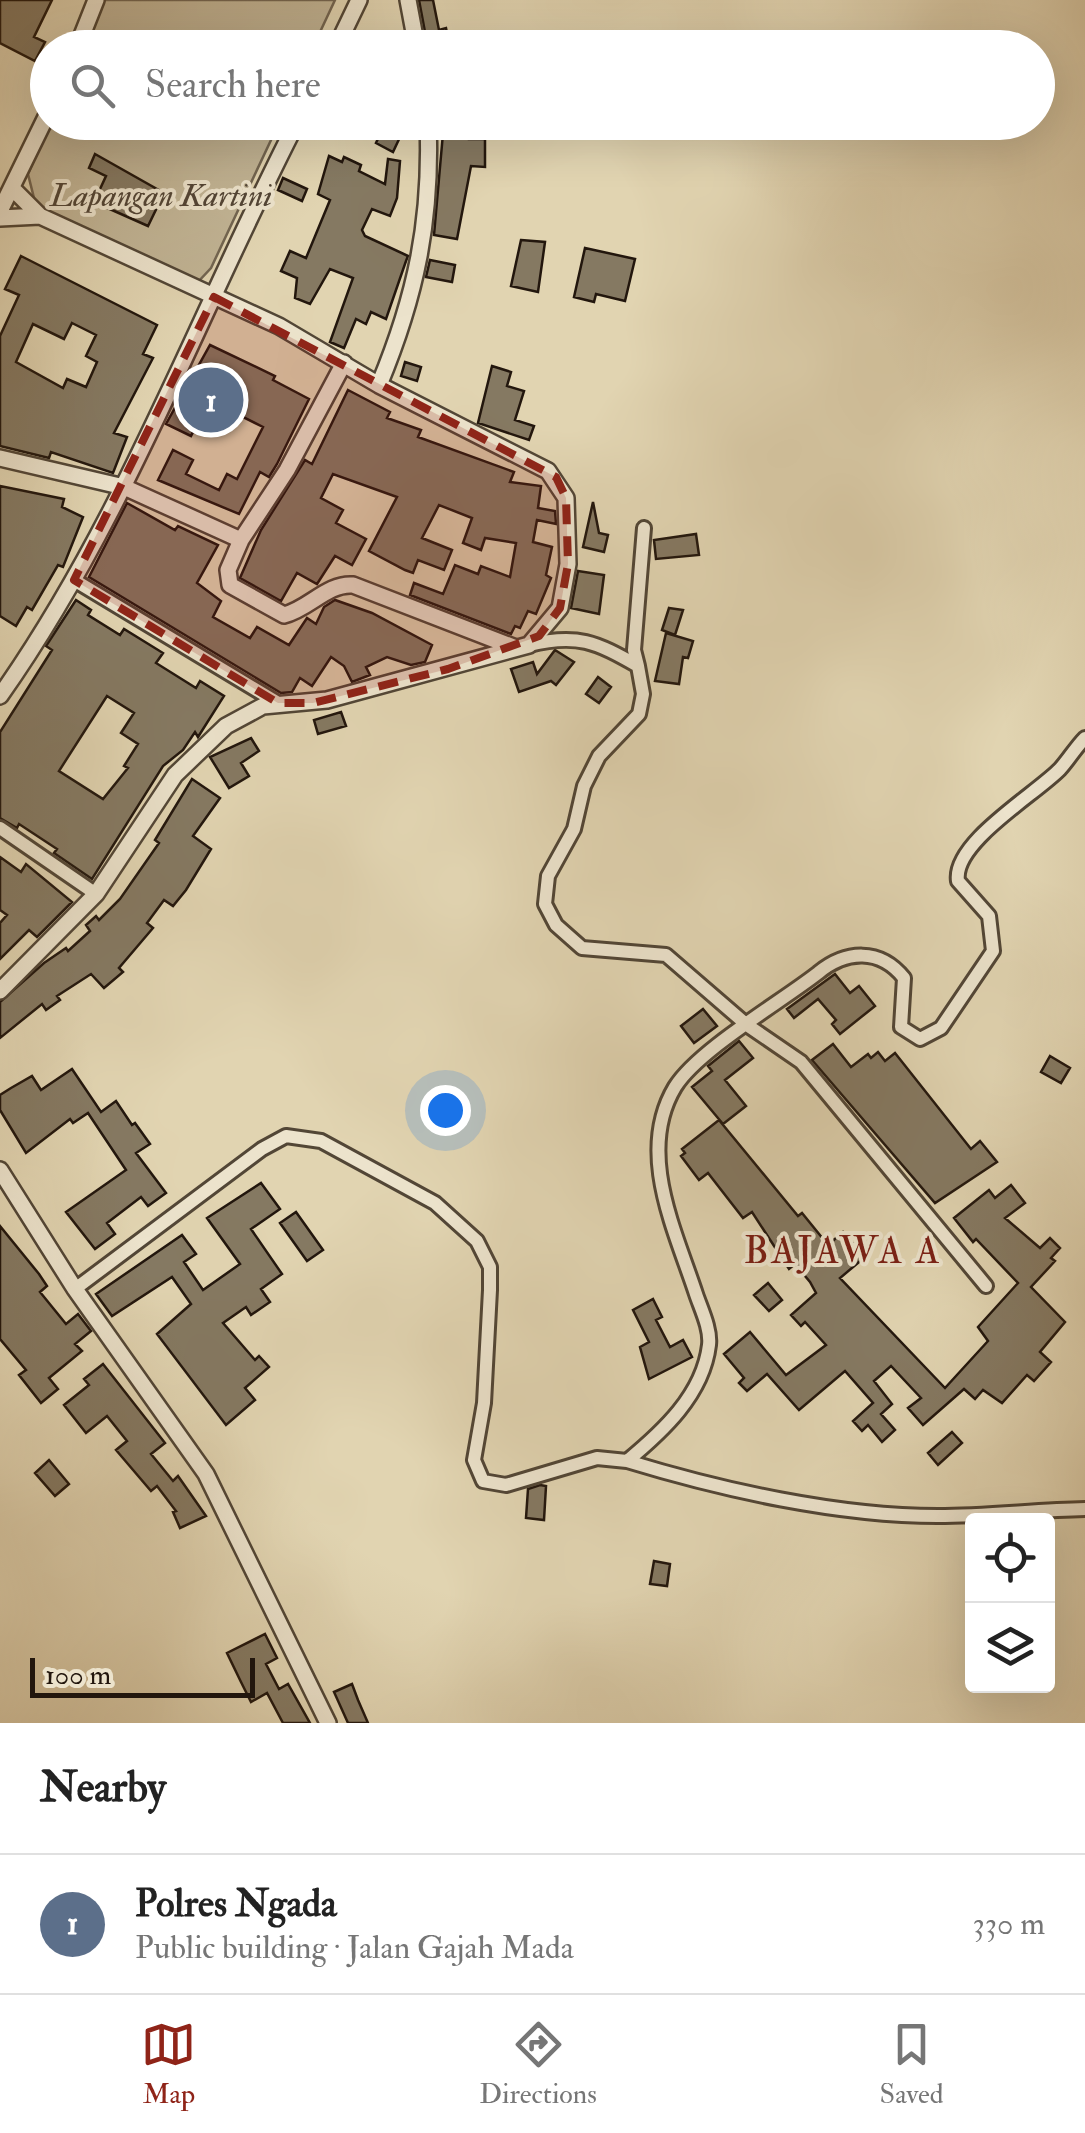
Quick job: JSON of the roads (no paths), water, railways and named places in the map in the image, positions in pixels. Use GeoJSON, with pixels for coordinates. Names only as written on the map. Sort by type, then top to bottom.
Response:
{"type":"FeatureCollection","features":[{"type":"Feature","properties":{"kind":"street"},"geometry":{"type":"LineString","coordinates":[[84,30],[96,0]]}},
{"type":"Feature","properties":{"kind":"street"},"geometry":{"type":"LineString","coordinates":[[345,30],[359,0]]}},
{"type":"Feature","properties":{"kind":"street"},"geometry":{"type":"LineString","coordinates":[[408,0],[413,30]]}},
{"type":"Feature","properties":{"kind":"street"},"geometry":{"type":"LineString","coordinates":[[35,140],[0,214],[40,216]]}},
{"type":"Feature","properties":{"kind":"street"},"geometry":{"type":"LineString","coordinates":[[0,696],[74,580],[124,487],[288,140]]}},
{"type":"Feature","properties":{"kind":"street"},"geometry":{"type":"LineString","coordinates":[[379,385],[412,301],[428,212],[428,140]]}},
{"type":"Feature","properties":{"kind":"street"},"geometry":{"type":"LineString","coordinates":[[12,188],[40,216],[214,297],[548,471],[563,488],[569,542],[564,591],[550,625],[522,647]]}},
{"type":"Feature","properties":{"kind":"street"},"geometry":{"type":"LineString","coordinates":[[344,363],[287,470],[241,540],[228,581],[235,590],[275,613],[299,611],[335,587],[354,585],[522,647]]}},
{"type":"Feature","properties":{"kind":"street"},"geometry":{"type":"LineString","coordinates":[[0,458],[124,487],[241,540]]}},
{"type":"Feature","properties":{"kind":"street"},"geometry":{"type":"LineString","coordinates":[[644,528],[635,630],[643,694],[639,714],[599,756],[574,830],[548,876],[545,904],[562,933],[582,948],[666,955],[747,1025],[801,1062],[986,1286]]}},
{"type":"Feature","properties":{"kind":"street"},"geometry":{"type":"LineString","coordinates":[[74,580],[278,704]]}},
{"type":"Feature","properties":{"kind":"street"},"geometry":{"type":"LineString","coordinates":[[0,991],[96,894],[190,759],[241,715],[278,704],[327,700],[565,636],[579,638],[638,666]]}},
{"type":"Feature","properties":{"kind":"street"},"geometry":{"type":"LineString","coordinates":[[626,1461],[664,1431],[683,1406],[709,1346],[661,1184],[658,1153],[669,1102],[688,1072],[834,960],[855,954],[887,961],[904,978],[899,1020],[907,1033],[920,1039],[937,1033],[993,950],[988,916],[958,882],[960,864],[999,820],[1062,768],[1085,738]]}},
{"type":"Feature","properties":{"kind":"street"},"geometry":{"type":"LineString","coordinates":[[0,828],[96,894]]}},
{"type":"Feature","properties":{"kind":"street"},"geometry":{"type":"LineString","coordinates":[[76,1289],[262,1149],[286,1136],[321,1141],[436,1203],[464,1224],[490,1267],[484,1403],[474,1460],[483,1481],[506,1485],[586,1459],[626,1461],[732,1489],[859,1509],[934,1516],[1085,1508]]}},
{"type":"Feature","properties":{"kind":"street"},"geometry":{"type":"LineString","coordinates":[[0,1170],[76,1289],[206,1474],[328,1723]]}},
{"type":"Feature","properties":{"kind":"place","name":"Polres Ngada"},"geometry":{"type":"Point","coordinates":[211,400]}},
{"type":"Feature","properties":{"kind":"district","name":"BAJAWA A"},"geometry":{"type":"Point","coordinates":[843,1251]}},
{"type":"Feature","properties":{"kind":"park label","name":"Lapangan Kartini"},"geometry":{"type":"Point","coordinates":[161,196]}}]}
